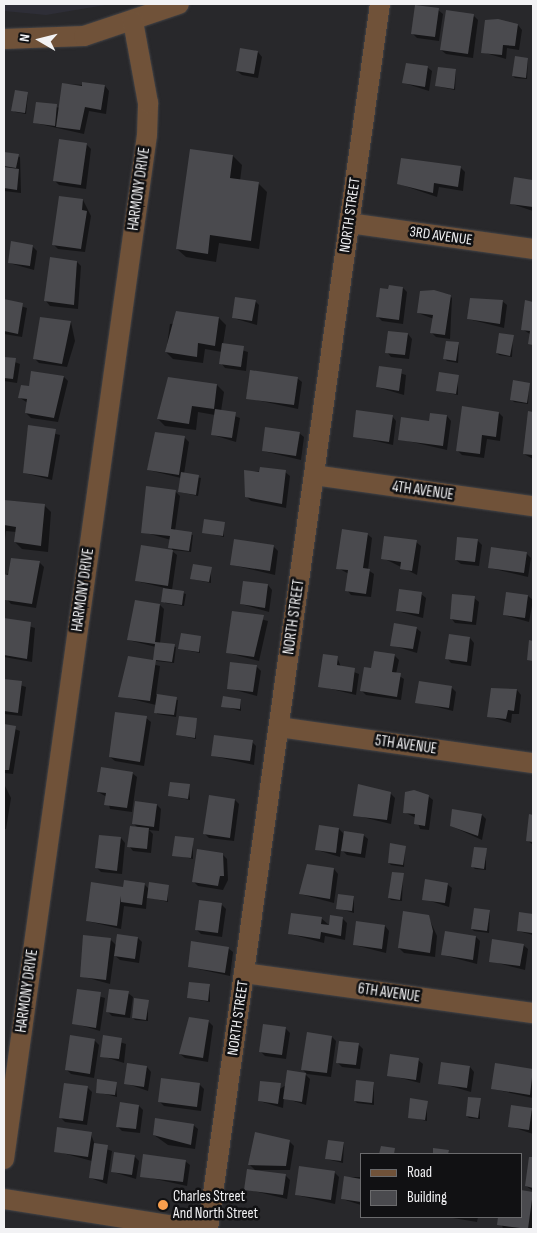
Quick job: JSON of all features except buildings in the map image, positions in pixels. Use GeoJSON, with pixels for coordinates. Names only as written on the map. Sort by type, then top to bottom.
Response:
{"type":"FeatureCollection","features":[{"type":"Feature","properties":{"kind":"street"},"geometry":{"type":"LineString","coordinates":[[4,39],[84,36],[134,22],[179,4]]}},
{"type":"Feature","properties":{"kind":"street","name":"NORTH STREET"},"geometry":{"type":"LineString","coordinates":[[208,1229],[380,4]]}},
{"type":"Feature","properties":{"kind":"street","name":"HARMONY DRIVE"},"geometry":{"type":"LineString","coordinates":[[4,1159],[147,135],[148,103],[134,22]]}},
{"type":"Feature","properties":{"kind":"street","name":"3RD AVENUE"},"geometry":{"type":"LineString","coordinates":[[349,223],[533,249]]}},
{"type":"Feature","properties":{"kind":"street","name":"4TH AVENUE"},"geometry":{"type":"LineString","coordinates":[[314,475],[533,506]]}},
{"type":"Feature","properties":{"kind":"street","name":"5TH AVENUE"},"geometry":{"type":"LineString","coordinates":[[278,728],[533,763]]}},
{"type":"Feature","properties":{"kind":"street","name":"6TH AVENUE"},"geometry":{"type":"LineString","coordinates":[[244,973],[533,1013]]}},
{"type":"Feature","properties":{"kind":"street"},"geometry":{"type":"LineString","coordinates":[[4,1198],[194,1229]]}},
{"type":"Feature","properties":{"kind":"shaded area"},"geometry":{"type":"Polygon","coordinates":[[[4,4],[111,4],[46,15],[4,11],[4,4]]]}},
{"type":"Feature","properties":{"kind":"place","name":"Charles Street And North Street"},"geometry":{"type":"Point","coordinates":[163,1205]}}]}
